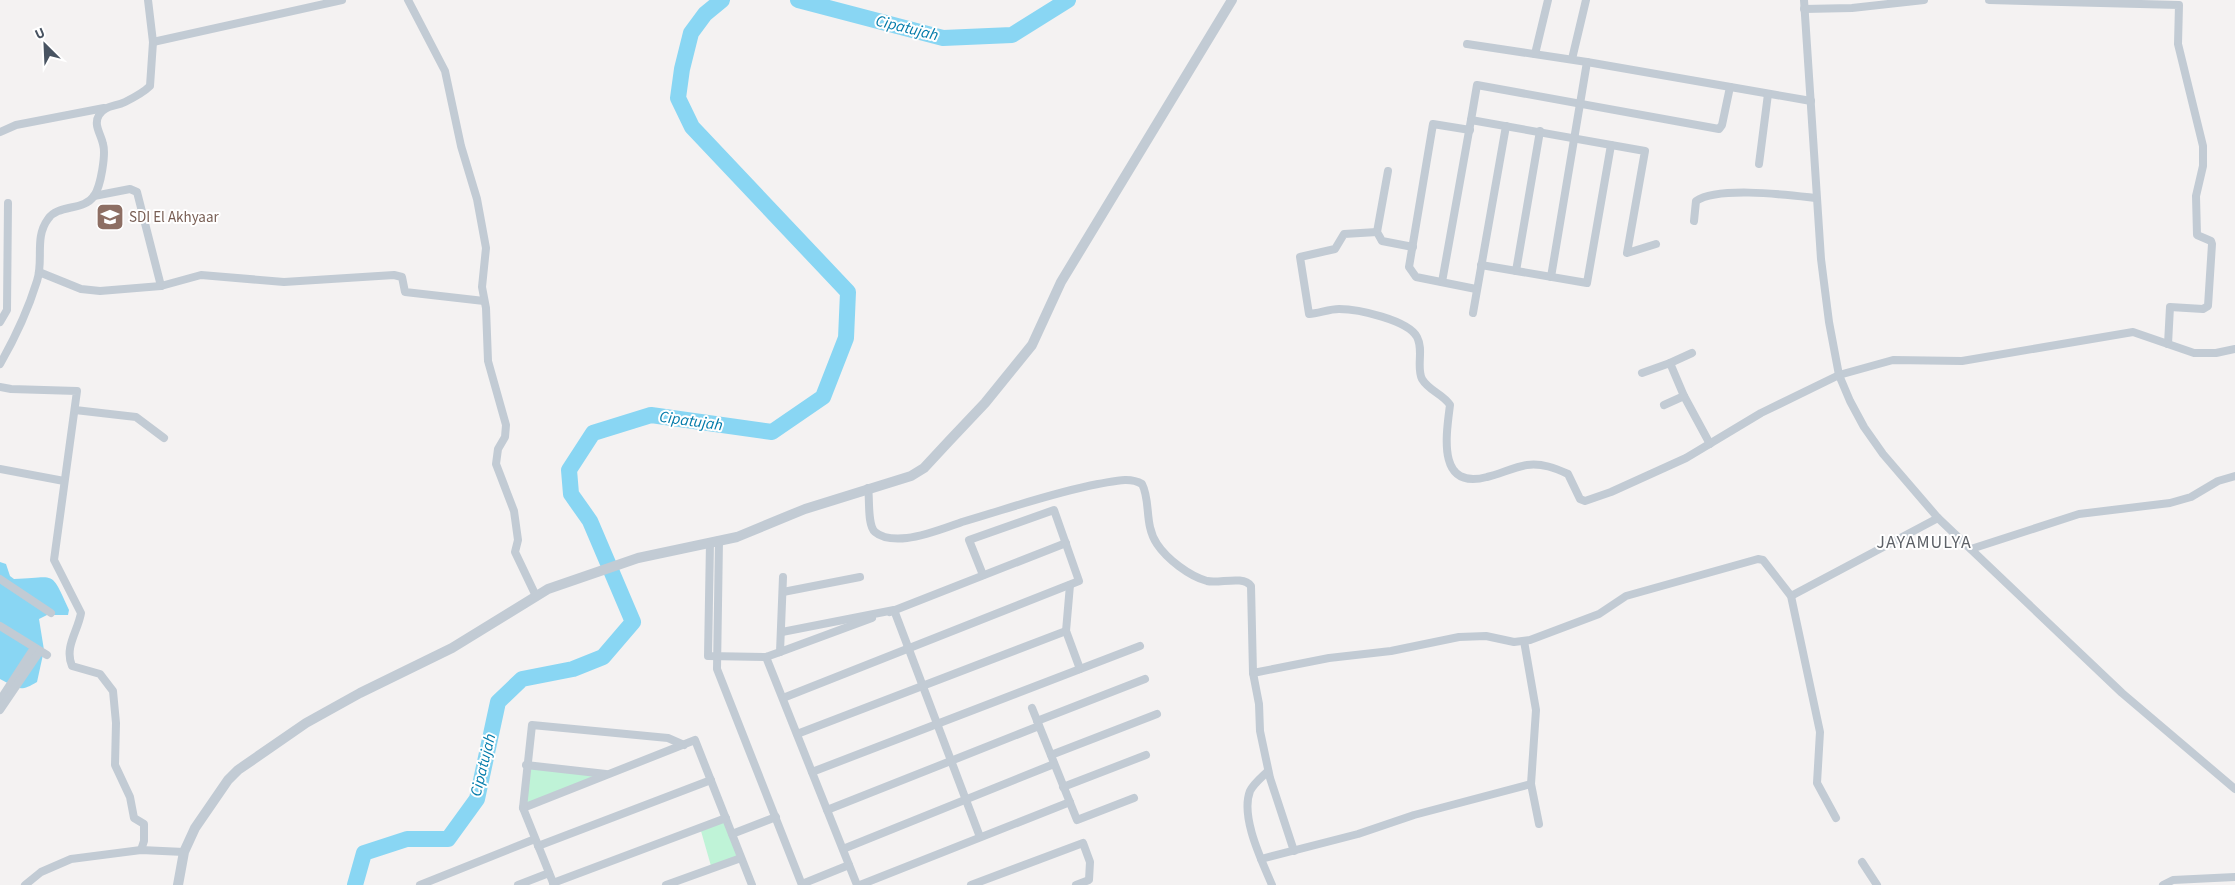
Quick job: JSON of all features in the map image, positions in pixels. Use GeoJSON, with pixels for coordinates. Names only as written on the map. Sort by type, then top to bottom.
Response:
{"type":"FeatureCollection","features":[{"type":"Feature","properties":{"kind":"street"},"geometry":{"type":"LineString","coordinates":[[0,132],[16,125],[104,108],[124,102],[150,86],[153,42],[148,0]]}},
{"type":"Feature","properties":{"kind":"street"},"geometry":{"type":"LineString","coordinates":[[153,42],[342,0]]}},
{"type":"Feature","properties":{"kind":"street"},"geometry":{"type":"LineString","coordinates":[[408,0],[440,58],[450,88],[461,146],[477,199],[486,248],[482,287],[488,361],[506,425],[505,438],[498,449],[496,464],[514,511],[518,540],[515,552],[536,596]]}},
{"type":"Feature","properties":{"kind":"street"},"geometry":{"type":"LineString","coordinates":[[178,885],[184,852],[195,828],[219,791],[238,770],[306,723],[360,693],[452,648],[548,589],[638,558],[756,530],[781,518],[868,488],[911,476],[924,468],[985,402],[1032,345],[1061,282],[1232,0]]}},
{"type":"Feature","properties":{"kind":"street"},"geometry":{"type":"LineString","coordinates":[[1535,54],[1548,0]]}},
{"type":"Feature","properties":{"kind":"street"},"geometry":{"type":"LineString","coordinates":[[1572,59],[1586,0]]}},
{"type":"Feature","properties":{"kind":"street"},"geometry":{"type":"LineString","coordinates":[[1804,0],[1812,101],[1816,198],[1828,322],[1839,375],[1864,427],[1883,454],[1938,518],[2122,693],[2235,789]]}},
{"type":"Feature","properties":{"kind":"street"},"geometry":{"type":"LineString","coordinates":[[1804,9],[1852,8],[1924,0]]}},
{"type":"Feature","properties":{"kind":"street"},"geometry":{"type":"LineString","coordinates":[[1989,0],[2094,5],[2178,2],[2178,44],[2203,146],[2203,166],[2196,196],[2197,235],[2210,241],[2212,244],[2208,306],[2203,309],[2170,307],[2168,344]]}},
{"type":"Feature","properties":{"kind":"street"},"geometry":{"type":"LineString","coordinates":[[1467,44],[1572,59],[1812,101]]}},
{"type":"Feature","properties":{"kind":"street"},"geometry":{"type":"LineString","coordinates":[[1552,277],[1587,62]]}},
{"type":"Feature","properties":{"kind":"street"},"geometry":{"type":"LineString","coordinates":[[1442,282],[1477,86],[1719,129],[1722,125],[1730,87]]}},
{"type":"Feature","properties":{"kind":"street"},"geometry":{"type":"LineString","coordinates":[[1759,164],[1768,94]]}},
{"type":"Feature","properties":{"kind":"street"},"geometry":{"type":"LineString","coordinates":[[94,196],[102,169],[104,145],[96,125],[98,116],[104,108]]}},
{"type":"Feature","properties":{"kind":"street"},"geometry":{"type":"LineString","coordinates":[[1472,120],[1645,151],[1627,253],[1656,244]]}},
{"type":"Feature","properties":{"kind":"street"},"geometry":{"type":"LineString","coordinates":[[1470,130],[1433,124],[1409,267],[1416,277],[1476,288]]}},
{"type":"Feature","properties":{"kind":"street"},"geometry":{"type":"LineString","coordinates":[[1473,313],[1506,126]]}},
{"type":"Feature","properties":{"kind":"street"},"geometry":{"type":"LineString","coordinates":[[1516,271],[1540,131]]}},
{"type":"Feature","properties":{"kind":"street"},"geometry":{"type":"LineString","coordinates":[[1481,265],[1587,283],[1612,144]]}},
{"type":"Feature","properties":{"kind":"street"},"geometry":{"type":"LineString","coordinates":[[1388,171],[1377,232],[1382,241],[1413,247]]}},
{"type":"Feature","properties":{"kind":"street"},"geometry":{"type":"LineString","coordinates":[[0,364],[27,309],[39,272],[40,240],[47,219],[52,213],[82,204],[94,196],[130,189],[137,192],[161,286]]}},
{"type":"Feature","properties":{"kind":"street"},"geometry":{"type":"LineString","coordinates":[[1694,221],[1696,201],[1709,196],[1747,193],[1816,198]]}},
{"type":"Feature","properties":{"kind":"street"},"geometry":{"type":"LineString","coordinates":[[0,322],[7,310],[8,203]]}},
{"type":"Feature","properties":{"kind":"street"},"geometry":{"type":"LineString","coordinates":[[1377,232],[1344,234],[1335,249],[1300,257],[1309,314],[1338,309],[1356,311],[1380,316],[1409,328],[1417,336],[1421,346],[1421,377],[1429,388],[1450,405],[1447,428],[1449,465],[1454,474],[1462,478],[1484,478],[1527,465],[1552,467],[1568,474],[1580,499],[1585,501],[1611,492],[1686,458],[1761,413],[1839,375],[1892,360],[1962,361],[2124,333],[2142,334],[2194,353],[2216,353],[2235,349]]}},
{"type":"Feature","properties":{"kind":"street"},"geometry":{"type":"LineString","coordinates":[[39,272],[81,289],[100,291],[161,286],[201,275],[284,282],[394,275],[402,277],[405,292],[484,301]]}},
{"type":"Feature","properties":{"kind":"street"},"geometry":{"type":"LineString","coordinates":[[1642,373],[1692,353]]}},
{"type":"Feature","properties":{"kind":"street"},"geometry":{"type":"LineString","coordinates":[[1670,363],[1684,396],[1710,444]]}},
{"type":"Feature","properties":{"kind":"street"},"geometry":{"type":"LineString","coordinates":[[0,387],[76,391],[54,560],[81,613],[70,644],[69,657],[72,666],[100,674],[113,691],[116,716],[115,765],[130,798],[134,818],[144,824],[144,841],[141,850]]}},
{"type":"Feature","properties":{"kind":"street"},"geometry":{"type":"LineString","coordinates":[[1664,404],[1684,396]]}},
{"type":"Feature","properties":{"kind":"street"},"geometry":{"type":"LineString","coordinates":[[75,410],[136,418],[164,438]]}},
{"type":"Feature","properties":{"kind":"street"},"geometry":{"type":"LineString","coordinates":[[0,470],[64,481]]}},
{"type":"Feature","properties":{"kind":"street"},"geometry":{"type":"LineString","coordinates":[[1971,549],[2079,514],[2170,503],[2191,497],[2218,480],[2235,476]]}},
{"type":"Feature","properties":{"kind":"street"},"geometry":{"type":"LineString","coordinates":[[868,488],[871,505],[869,517],[872,530],[881,536],[908,538],[1061,491],[1126,480],[1138,482],[1144,489],[1146,514],[1158,544],[1181,567],[1205,581],[1244,581],[1251,586],[1253,673],[1259,704],[1260,731],[1268,771],[1294,851]]}},
{"type":"Feature","properties":{"kind":"street"},"geometry":{"type":"LineString","coordinates":[[783,698],[1079,581],[1054,510],[969,540],[983,575]]}},
{"type":"Feature","properties":{"kind":"street"},"geometry":{"type":"LineString","coordinates":[[1791,596],[1938,518]]}},
{"type":"Feature","properties":{"kind":"street"},"geometry":{"type":"LineString","coordinates":[[714,541],[717,669],[802,884],[850,865]]}},
{"type":"Feature","properties":{"kind":"street"},"geometry":{"type":"LineString","coordinates":[[717,656],[766,658],[1066,543]]}},
{"type":"Feature","properties":{"kind":"street"},"geometry":{"type":"LineString","coordinates":[[1253,673],[1329,658],[1391,651],[1459,637],[1486,636],[1514,642],[1524,641],[1599,614],[1626,596],[1758,559],[1767,564],[1791,596],[1820,732],[1817,783],[1836,818]]}},
{"type":"Feature","properties":{"kind":"street"},"geometry":{"type":"LineString","coordinates":[[780,652],[783,577]]}},
{"type":"Feature","properties":{"kind":"street"},"geometry":{"type":"LineString","coordinates":[[783,592],[860,577]]}},
{"type":"Feature","properties":{"kind":"street"},"geometry":{"type":"LineString","coordinates":[[0,580],[51,613]]}},
{"type":"Feature","properties":{"kind":"street"},"geometry":{"type":"LineString","coordinates":[[1070,585],[1066,631],[1080,669]]}},
{"type":"Feature","properties":{"kind":"street"},"geometry":{"type":"LineString","coordinates":[[782,632],[894,610]]}},
{"type":"Feature","properties":{"kind":"street"},"geometry":{"type":"LineString","coordinates":[[894,610],[980,837]]}},
{"type":"Feature","properties":{"kind":"street"},"geometry":{"type":"LineString","coordinates":[[0,626],[40,651]]}},
{"type":"Feature","properties":{"kind":"street"},"geometry":{"type":"LineString","coordinates":[[797,734],[1066,631]]}},
{"type":"Feature","properties":{"kind":"street"},"geometry":{"type":"LineString","coordinates":[[1524,641],[1536,710],[1531,784],[1539,824]]}},
{"type":"Feature","properties":{"kind":"street"},"geometry":{"type":"LineString","coordinates":[[812,772],[1140,646]]}},
{"type":"Feature","properties":{"kind":"street"},"geometry":{"type":"LineString","coordinates":[[0,700],[40,651]]}},
{"type":"Feature","properties":{"kind":"street"},"geometry":{"type":"LineString","coordinates":[[0,710],[40,651]]}},
{"type":"Feature","properties":{"kind":"street"},"geometry":{"type":"LineString","coordinates":[[766,658],[859,885],[1070,802]]}},
{"type":"Feature","properties":{"kind":"street"},"geometry":{"type":"LineString","coordinates":[[827,810],[950,761],[1145,679]]}},
{"type":"Feature","properties":{"kind":"street"},"geometry":{"type":"LineString","coordinates":[[1032,708],[1077,820],[1134,798]]}},
{"type":"Feature","properties":{"kind":"street"},"geometry":{"type":"LineString","coordinates":[[1051,755],[1157,714]]}},
{"type":"Feature","properties":{"kind":"street"},"geometry":{"type":"LineString","coordinates":[[684,745],[668,738],[532,725],[526,765],[523,808],[553,884],[726,818]]}},
{"type":"Feature","properties":{"kind":"street"},"geometry":{"type":"LineString","coordinates":[[523,808],[695,740],[752,885]]}},
{"type":"Feature","properties":{"kind":"street"},"geometry":{"type":"LineString","coordinates":[[1064,787],[1146,754]]}},
{"type":"Feature","properties":{"kind":"street"},"geometry":{"type":"LineString","coordinates":[[843,849],[1054,764]]}},
{"type":"Feature","properties":{"kind":"street"},"geometry":{"type":"LineString","coordinates":[[526,765],[608,775]]}},
{"type":"Feature","properties":{"kind":"street"},"geometry":{"type":"LineString","coordinates":[[1268,771],[1255,783],[1248,803],[1250,823],[1261,860],[1272,885]]}},
{"type":"Feature","properties":{"kind":"street"},"geometry":{"type":"LineString","coordinates":[[420,885],[711,780]]}},
{"type":"Feature","properties":{"kind":"street"},"geometry":{"type":"LineString","coordinates":[[1261,860],[1531,784]]}},
{"type":"Feature","properties":{"kind":"street"},"geometry":{"type":"LineString","coordinates":[[732,834],[776,817]]}},
{"type":"Feature","properties":{"kind":"street"},"geometry":{"type":"LineString","coordinates":[[971,885],[1082,843],[1090,862],[1089,880],[1076,885]]}},
{"type":"Feature","properties":{"kind":"street"},"geometry":{"type":"LineString","coordinates":[[25,885],[41,872],[64,862],[141,850],[184,852]]}},
{"type":"Feature","properties":{"kind":"street"},"geometry":{"type":"LineString","coordinates":[[666,885],[741,858]]}},
{"type":"Feature","properties":{"kind":"street"},"geometry":{"type":"LineString","coordinates":[[1862,862],[1877,885]]}},
{"type":"Feature","properties":{"kind":"street"},"geometry":{"type":"LineString","coordinates":[[518,885],[549,873]]}},
{"type":"Feature","properties":{"kind":"street"},"geometry":{"type":"LineString","coordinates":[[2163,885],[2174,882],[2235,877]]}},
{"type":"Feature","properties":{"kind":"green space"},"geometry":{"type":"Polygon","coordinates":[[[528,767],[601,776],[525,806],[528,767]]]}},
{"type":"Feature","properties":{"kind":"green space"},"geometry":{"type":"Polygon","coordinates":[[[725,821],[737,856],[711,866],[701,831],[725,821]]]}},
{"type":"Feature","properties":{"kind":"water"},"geometry":{"type":"Polygon","coordinates":[[[0,562],[6,564],[10,576],[14,579],[50,578],[58,587],[69,610],[68,615],[47,615],[39,619],[44,650],[37,682],[22,688],[15,687],[0,679],[0,562]]]}},
{"type":"Feature","properties":{"kind":"waterway","name":"Cipatujah"},"geometry":{"type":"LineString","coordinates":[[355,885],[364,853],[407,839],[448,839],[477,799],[498,702],[522,679],[573,669],[603,657],[633,622],[590,521],[571,494],[569,470],[593,433],[651,415],[772,432],[823,397],[846,338],[848,292],[692,127],[678,98],[682,69],[691,33],[705,14],[722,0]]}},
{"type":"Feature","properties":{"kind":"waterway","name":"Cipatujah"},"geometry":{"type":"LineString","coordinates":[[798,0],[943,38],[1012,35],[1068,0]]}},
{"type":"Feature","properties":{"kind":"place","name":"SDI El Akhyaar"},"geometry":{"type":"Point","coordinates":[110,217]}},
{"type":"Feature","properties":{"kind":"district","name":"JAYAMULYA"},"geometry":{"type":"Point","coordinates":[1924,542]}}]}
